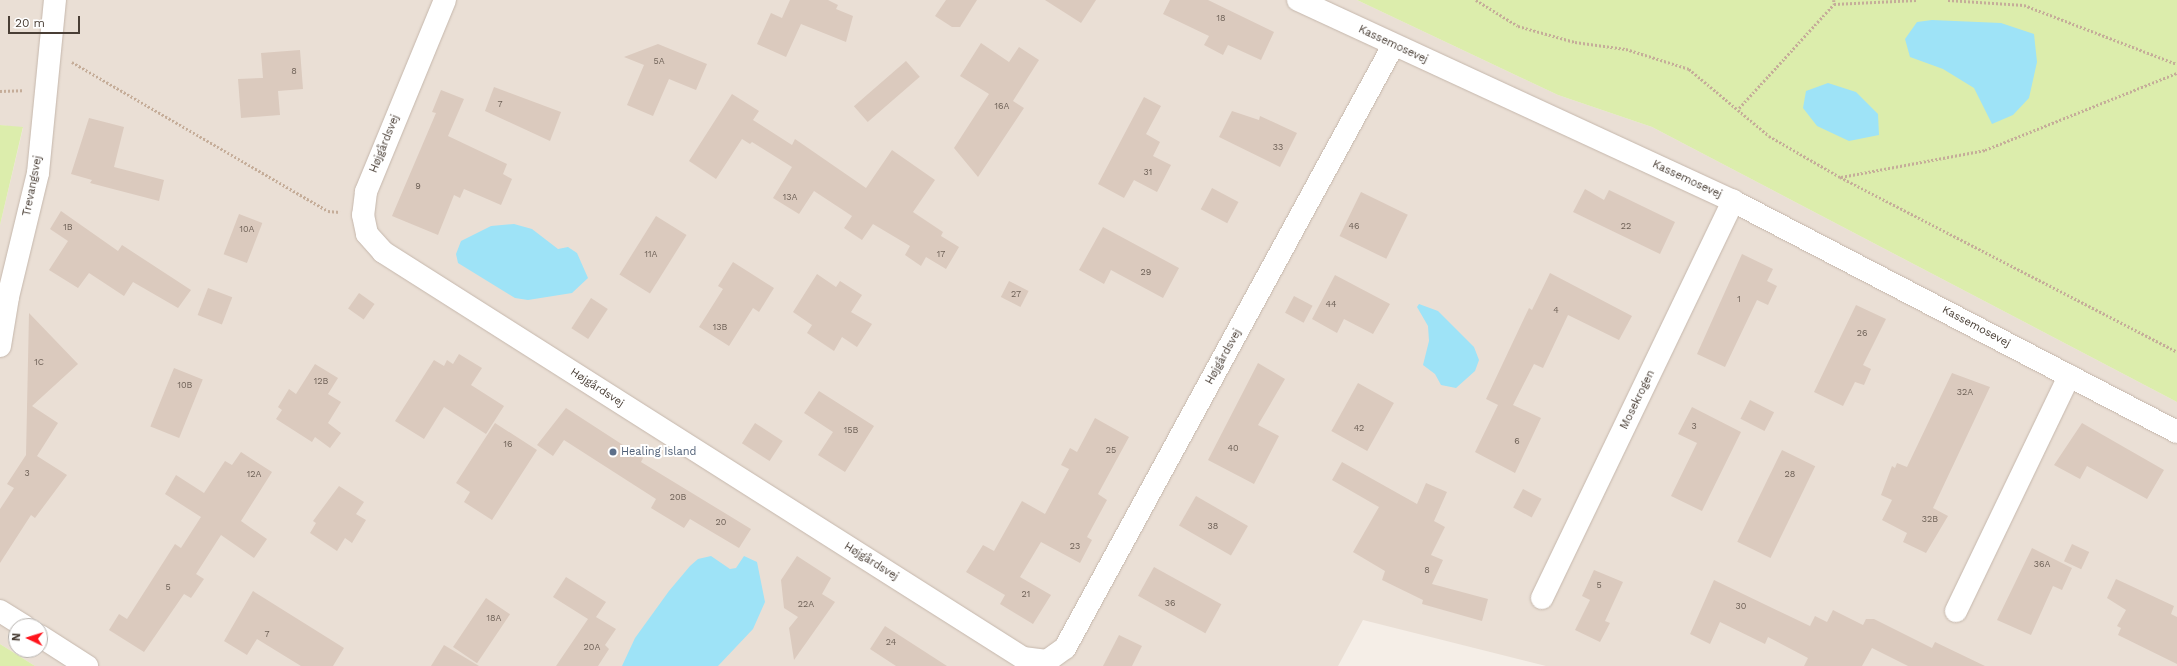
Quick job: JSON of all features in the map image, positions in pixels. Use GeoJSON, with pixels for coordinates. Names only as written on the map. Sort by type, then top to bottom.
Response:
{"type":"FeatureCollection","features":[{"type":"Feature","properties":{"kind":"street","name":"Trevangsvej"},"geometry":{"type":"LineString","coordinates":[[0,346],[8,297],[38,173],[55,0]]}},
{"type":"Feature","properties":{"kind":"street","name":"Højgårdsvej"},"geometry":{"type":"LineString","coordinates":[[445,0],[366,192],[363,215],[367,234],[383,252],[1023,658],[1046,664],[1065,648],[1393,46]]}},
{"type":"Feature","properties":{"kind":"street","name":"Kassemosevej"},"geometry":{"type":"LineString","coordinates":[[1298,0],[1393,46],[1733,201],[2177,432]]}},
{"type":"Feature","properties":{"kind":"street","name":"Mosekrogen"},"geometry":{"type":"LineString","coordinates":[[1542,598],[1733,201]]}},
{"type":"Feature","properties":{"kind":"street"},"geometry":{"type":"LineString","coordinates":[[1956,611],[2069,376]]}},
{"type":"Feature","properties":{"kind":"street"},"geometry":{"type":"LineString","coordinates":[[0,611],[11,618]]}},
{"type":"Feature","properties":{"kind":"street"},"geometry":{"type":"LineString","coordinates":[[48,641],[87,666]]}},
{"type":"Feature","properties":{"kind":"path"},"geometry":{"type":"LineString","coordinates":[[1476,0],[1518,26],[1575,42],[1626,49],[1689,69],[1739,108],[1769,136],[1840,177],[2177,352]]}},
{"type":"Feature","properties":{"kind":"path"},"geometry":{"type":"LineString","coordinates":[[1739,108],[1834,4],[1834,0]]}},
{"type":"Feature","properties":{"kind":"path"},"geometry":{"type":"LineString","coordinates":[[1834,4],[1917,0]]}},
{"type":"Feature","properties":{"kind":"path"},"geometry":{"type":"LineString","coordinates":[[1948,0],[2024,5],[2177,64]]}},
{"type":"Feature","properties":{"kind":"path"},"geometry":{"type":"LineString","coordinates":[[50,51],[328,211],[363,215]]}},
{"type":"Feature","properties":{"kind":"path"},"geometry":{"type":"LineString","coordinates":[[1840,177],[1985,150],[2177,73]]}},
{"type":"Feature","properties":{"kind":"shaded area"},"geometry":{"type":"Polygon","coordinates":[[[0,0],[1357,0],[1558,95],[1652,127],[2177,402],[2177,666],[1546,666],[1363,620],[1338,666],[35,666],[22,658],[48,658],[48,618],[8,618],[8,649],[0,644],[0,225],[23,128],[0,125],[0,0]]]}},
{"type":"Feature","properties":{"kind":"green space"},"geometry":{"type":"Polygon","coordinates":[[[1357,0],[2177,0],[2177,402],[1652,127],[1558,95],[1357,0]]]}},
{"type":"Feature","properties":{"kind":"green space"},"geometry":{"type":"Polygon","coordinates":[[[0,125],[23,127],[0,225],[0,125]]]}},
{"type":"Feature","properties":{"kind":"green space"},"geometry":{"type":"Polygon","coordinates":[[[0,644],[8,649],[8,658],[22,658],[35,666],[0,666],[0,644]]]}},
{"type":"Feature","properties":{"kind":"water"},"geometry":{"type":"Polygon","coordinates":[[[1932,20],[2001,23],[2034,34],[2037,62],[2029,98],[2013,115],[1992,124],[1974,88],[1943,69],[1910,57],[1905,39],[1917,22],[1932,20]]]}},
{"type":"Feature","properties":{"kind":"water"},"geometry":{"type":"Polygon","coordinates":[[[1828,83],[1856,92],[1878,114],[1879,135],[1849,141],[1817,126],[1803,108],[1806,91],[1828,83]]]}},
{"type":"Feature","properties":{"kind":"water"},"geometry":{"type":"Polygon","coordinates":[[[514,224],[532,229],[558,249],[568,247],[577,253],[588,278],[572,293],[528,300],[515,298],[458,263],[456,254],[461,241],[491,226],[514,224]]]}},
{"type":"Feature","properties":{"kind":"water"},"geometry":{"type":"Polygon","coordinates":[[[1419,304],[1438,311],[1474,347],[1479,360],[1475,371],[1456,388],[1441,385],[1435,374],[1423,365],[1429,341],[1428,326],[1417,307],[1419,304]]]}},
{"type":"Feature","properties":{"kind":"water"},"geometry":{"type":"Polygon","coordinates":[[[711,556],[730,569],[736,568],[744,556],[757,562],[765,602],[753,629],[718,666],[622,666],[635,638],[669,591],[690,566],[698,559],[711,556]]]}},
{"type":"Feature","properties":{"kind":"building"},"geometry":{"type":"Polygon","coordinates":[[[790,0],[828,0],[838,5],[836,9],[853,16],[846,42],[801,24],[786,57],[757,44],[771,13],[782,18],[790,0]]]}},
{"type":"Feature","properties":{"kind":"building"},"geometry":{"type":"Polygon","coordinates":[[[946,0],[977,0],[960,27],[952,27],[935,16],[946,0]]]}},
{"type":"Feature","properties":{"kind":"building"},"geometry":{"type":"Polygon","coordinates":[[[1045,0],[1096,0],[1081,23],[1045,0]]]}},
{"type":"Feature","properties":{"kind":"building"},"geometry":{"type":"Polygon","coordinates":[[[1170,0],[1208,0],[1274,32],[1261,60],[1228,45],[1223,55],[1204,45],[1209,36],[1163,14],[1170,0]]]}},
{"type":"Feature","properties":{"kind":"building"},"geometry":{"type":"Polygon","coordinates":[[[981,43],[1009,62],[1019,47],[1039,60],[1013,101],[1024,108],[978,177],[954,148],[989,94],[960,76],[981,43]]]}},
{"type":"Feature","properties":{"kind":"building"},"geometry":{"type":"Polygon","coordinates":[[[658,44],[707,64],[696,90],[669,79],[653,116],[627,105],[644,65],[624,57],[658,44]]]}},
{"type":"Feature","properties":{"kind":"building"},"geometry":{"type":"Polygon","coordinates":[[[300,50],[303,89],[278,91],[280,115],[241,118],[238,79],[263,78],[261,53],[300,50]]]}},
{"type":"Feature","properties":{"kind":"building"},"geometry":{"type":"Polygon","coordinates":[[[906,61],[920,77],[868,122],[854,106],[906,61]]]}},
{"type":"Feature","properties":{"kind":"building"},"geometry":{"type":"Polygon","coordinates":[[[494,87],[561,112],[550,141],[485,111],[494,87]]]}},
{"type":"Feature","properties":{"kind":"building"},"geometry":{"type":"Polygon","coordinates":[[[441,90],[464,99],[448,136],[507,164],[503,174],[512,179],[501,205],[464,189],[460,198],[454,195],[438,235],[392,216],[436,113],[432,112],[441,90]]]}},
{"type":"Feature","properties":{"kind":"building"},"geometry":{"type":"Polygon","coordinates":[[[732,94],[759,111],[753,120],[792,145],[795,139],[866,188],[892,150],[935,180],[913,212],[943,232],[941,236],[959,247],[946,269],[926,257],[921,266],[905,255],[910,246],[873,224],[862,240],[844,228],[852,216],[814,191],[799,214],[773,198],[792,167],[752,142],[750,144],[742,139],[716,179],[689,161],[732,94]]]}},
{"type":"Feature","properties":{"kind":"building"},"geometry":{"type":"Polygon","coordinates":[[[1144,97],[1161,106],[1146,134],[1160,142],[1153,156],[1171,165],[1157,192],[1134,180],[1124,198],[1098,184],[1144,97]]]}},
{"type":"Feature","properties":{"kind":"building"},"geometry":{"type":"Polygon","coordinates":[[[1232,111],[1259,120],[1260,116],[1297,133],[1280,167],[1219,137],[1232,111]]]}},
{"type":"Feature","properties":{"kind":"building"},"geometry":{"type":"Polygon","coordinates":[[[89,118],[124,127],[114,167],[164,180],[159,201],[90,183],[92,180],[71,174],[89,118]]]}},
{"type":"Feature","properties":{"kind":"building"},"geometry":{"type":"Polygon","coordinates":[[[1212,188],[1238,202],[1227,223],[1201,209],[1212,188]]]}},
{"type":"Feature","properties":{"kind":"building"},"geometry":{"type":"Polygon","coordinates":[[[1585,189],[1604,200],[1609,190],[1675,222],[1660,254],[1573,212],[1585,189]]]}},
{"type":"Feature","properties":{"kind":"building"},"geometry":{"type":"Polygon","coordinates":[[[1361,192],[1408,215],[1386,259],[1340,236],[1361,192]]]}},
{"type":"Feature","properties":{"kind":"building"},"geometry":{"type":"Polygon","coordinates":[[[61,211],[118,251],[122,245],[191,290],[178,308],[133,282],[124,296],[89,273],[78,288],[49,270],[68,241],[50,229],[61,211]]]}},
{"type":"Feature","properties":{"kind":"building"},"geometry":{"type":"Polygon","coordinates":[[[239,214],[262,223],[247,263],[224,254],[239,214]]]}},
{"type":"Feature","properties":{"kind":"building"},"geometry":{"type":"Polygon","coordinates":[[[656,216],[687,235],[650,294],[619,275],[656,216]]]}},
{"type":"Feature","properties":{"kind":"building"},"geometry":{"type":"Polygon","coordinates":[[[1103,227],[1179,268],[1163,298],[1111,270],[1104,284],[1079,270],[1103,227]]]}},
{"type":"Feature","properties":{"kind":"building"},"geometry":{"type":"Polygon","coordinates":[[[1742,254],[1773,269],[1767,281],[1777,286],[1768,305],[1757,300],[1725,367],[1697,354],[1742,254]]]}},
{"type":"Feature","properties":{"kind":"building"},"geometry":{"type":"Polygon","coordinates":[[[733,262],[774,288],[759,312],[753,308],[729,346],[699,327],[723,289],[718,286],[733,262]]]}},
{"type":"Feature","properties":{"kind":"building"},"geometry":{"type":"Polygon","coordinates":[[[1550,273],[1632,316],[1619,340],[1568,315],[1543,368],[1534,364],[1513,405],[1541,418],[1515,473],[1475,452],[1498,405],[1486,399],[1529,308],[1532,310],[1550,273]]]}},
{"type":"Feature","properties":{"kind":"building"},"geometry":{"type":"Polygon","coordinates":[[[817,274],[836,287],[840,281],[862,295],[851,312],[872,324],[857,347],[842,337],[834,351],[807,333],[812,325],[793,312],[817,274]]]}},
{"type":"Feature","properties":{"kind":"building"},"geometry":{"type":"Polygon","coordinates":[[[1335,275],[1390,304],[1373,334],[1344,319],[1337,333],[1312,319],[1335,275]]]}},
{"type":"Feature","properties":{"kind":"building"},"geometry":{"type":"Polygon","coordinates":[[[1009,281],[1029,291],[1020,307],[1001,297],[1009,281]]]}},
{"type":"Feature","properties":{"kind":"building"},"geometry":{"type":"Polygon","coordinates":[[[208,288],[232,297],[222,324],[198,315],[208,288]]]}},
{"type":"Feature","properties":{"kind":"building"},"geometry":{"type":"Polygon","coordinates":[[[359,293],[375,304],[364,319],[348,309],[359,293]]]}},
{"type":"Feature","properties":{"kind":"building"},"geometry":{"type":"Polygon","coordinates":[[[1294,296],[1313,306],[1304,323],[1285,313],[1294,296]]]}},
{"type":"Feature","properties":{"kind":"building"},"geometry":{"type":"Polygon","coordinates":[[[591,298],[608,309],[588,339],[571,328],[591,298]]]}},
{"type":"Feature","properties":{"kind":"building"},"geometry":{"type":"Polygon","coordinates":[[[1856,305],[1886,319],[1863,365],[1871,369],[1864,385],[1855,382],[1843,406],[1814,392],[1856,305]]]}},
{"type":"Feature","properties":{"kind":"building"},"geometry":{"type":"Polygon","coordinates":[[[29,313],[78,364],[32,406],[58,423],[37,456],[67,475],[35,518],[31,515],[0,563],[0,509],[14,488],[7,484],[26,455],[29,313]]]}},
{"type":"Feature","properties":{"kind":"building"},"geometry":{"type":"Polygon","coordinates":[[[459,354],[482,368],[471,385],[504,406],[486,434],[444,407],[424,439],[395,421],[434,360],[444,366],[447,360],[453,364],[459,354]]]}},
{"type":"Feature","properties":{"kind":"building"},"geometry":{"type":"Polygon","coordinates":[[[1258,363],[1285,379],[1258,425],[1279,436],[1254,484],[1208,460],[1258,363]]]}},
{"type":"Feature","properties":{"kind":"building"},"geometry":{"type":"Polygon","coordinates":[[[315,364],[338,378],[328,394],[341,402],[328,423],[341,433],[330,448],[315,437],[312,442],[276,419],[282,410],[278,407],[289,389],[296,394],[315,364]]]}},
{"type":"Feature","properties":{"kind":"building"},"geometry":{"type":"Polygon","coordinates":[[[174,368],[203,380],[179,438],[150,426],[174,368]]]}},
{"type":"Feature","properties":{"kind":"building"},"geometry":{"type":"Polygon","coordinates":[[[1952,373],[1990,387],[1933,508],[1948,516],[1926,553],[1903,542],[1907,533],[1882,520],[1892,500],[1881,495],[1892,466],[1895,468],[1897,463],[1907,467],[1952,373]]]}},
{"type":"Feature","properties":{"kind":"building"},"geometry":{"type":"Polygon","coordinates":[[[1358,383],[1394,403],[1367,451],[1331,431],[1358,383]]]}},
{"type":"Feature","properties":{"kind":"building"},"geometry":{"type":"Polygon","coordinates":[[[819,391],[874,426],[845,472],[818,455],[833,432],[804,413],[819,391]]]}},
{"type":"Feature","properties":{"kind":"building"},"geometry":{"type":"Polygon","coordinates":[[[1750,400],[1774,412],[1765,431],[1740,419],[1750,400]]]}},
{"type":"Feature","properties":{"kind":"building"},"geometry":{"type":"Polygon","coordinates":[[[1692,407],[1741,432],[1702,511],[1671,496],[1697,443],[1678,434],[1692,407]]]}},
{"type":"Feature","properties":{"kind":"building"},"geometry":{"type":"Polygon","coordinates":[[[566,408],[643,458],[641,462],[751,529],[739,548],[690,519],[684,528],[651,508],[656,499],[564,440],[553,456],[537,445],[566,408]]]}},
{"type":"Feature","properties":{"kind":"building"},"geometry":{"type":"Polygon","coordinates":[[[1095,418],[1129,437],[1098,494],[1107,500],[1087,537],[1092,540],[1080,563],[1041,542],[1020,577],[1051,595],[1033,624],[1000,604],[1005,595],[966,572],[983,545],[994,551],[1022,501],[1045,514],[1069,469],[1061,465],[1070,448],[1077,452],[1095,418]]]}},
{"type":"Feature","properties":{"kind":"building"},"geometry":{"type":"Polygon","coordinates":[[[495,423],[537,450],[492,520],[464,502],[470,492],[456,483],[495,423]]]}},
{"type":"Feature","properties":{"kind":"building"},"geometry":{"type":"Polygon","coordinates":[[[755,423],[783,441],[770,461],[742,443],[755,423]]]}},
{"type":"Feature","properties":{"kind":"building"},"geometry":{"type":"Polygon","coordinates":[[[2082,423],[2164,470],[2147,499],[2087,466],[2080,479],[2054,465],[2082,423]]]}},
{"type":"Feature","properties":{"kind":"building"},"geometry":{"type":"Polygon","coordinates":[[[1782,450],[1815,466],[1771,558],[1737,542],[1782,450]]]}},
{"type":"Feature","properties":{"kind":"building"},"geometry":{"type":"Polygon","coordinates":[[[241,452],[272,472],[241,521],[267,539],[254,558],[221,535],[196,574],[204,579],[191,598],[184,594],[144,652],[109,630],[119,614],[127,619],[175,544],[181,548],[201,517],[165,494],[176,475],[204,493],[225,461],[232,465],[241,452]]]}},
{"type":"Feature","properties":{"kind":"building"},"geometry":{"type":"Polygon","coordinates":[[[1342,462],[1417,504],[1426,483],[1447,492],[1434,521],[1445,527],[1431,555],[1443,560],[1432,584],[1488,599],[1482,621],[1422,604],[1423,600],[1382,580],[1385,571],[1353,552],[1379,507],[1332,480],[1342,462]]]}},
{"type":"Feature","properties":{"kind":"building"},"geometry":{"type":"Polygon","coordinates":[[[339,486],[364,502],[356,514],[366,520],[352,543],[345,538],[337,551],[310,533],[316,523],[313,521],[339,486]]]}},
{"type":"Feature","properties":{"kind":"building"},"geometry":{"type":"Polygon","coordinates":[[[1523,489],[1542,499],[1532,517],[1513,508],[1523,489]]]}},
{"type":"Feature","properties":{"kind":"building"},"geometry":{"type":"Polygon","coordinates":[[[1196,496],[1248,526],[1231,555],[1179,525],[1196,496]]]}},
{"type":"Feature","properties":{"kind":"building"},"geometry":{"type":"Polygon","coordinates":[[[2072,544],[2089,552],[2081,569],[2064,561],[2072,544]]]}},
{"type":"Feature","properties":{"kind":"building"},"geometry":{"type":"Polygon","coordinates":[[[2032,548],[2072,568],[2062,590],[2053,586],[2031,635],[1997,620],[2032,548]]]}},
{"type":"Feature","properties":{"kind":"building"},"geometry":{"type":"Polygon","coordinates":[[[797,556],[831,578],[822,594],[835,602],[794,660],[789,628],[798,617],[784,608],[781,580],[797,556]]]}},
{"type":"Feature","properties":{"kind":"building"},"geometry":{"type":"Polygon","coordinates":[[[1154,567],[1221,604],[1205,633],[1138,596],[1154,567]]]}},
{"type":"Feature","properties":{"kind":"building"},"geometry":{"type":"Polygon","coordinates":[[[1594,570],[1623,582],[1605,621],[1610,623],[1600,642],[1575,630],[1590,600],[1582,596],[1594,570]]]}},
{"type":"Feature","properties":{"kind":"building"},"geometry":{"type":"Polygon","coordinates":[[[566,577],[606,602],[596,617],[616,629],[605,645],[609,649],[598,666],[556,666],[588,619],[553,597],[566,577]]]}},
{"type":"Feature","properties":{"kind":"building"},"geometry":{"type":"Polygon","coordinates":[[[2116,579],[2174,606],[2171,614],[2177,617],[2177,664],[2118,635],[2121,628],[2117,626],[2126,610],[2107,598],[2116,579]]]}},
{"type":"Feature","properties":{"kind":"building"},"geometry":{"type":"Polygon","coordinates":[[[1714,580],[1810,626],[1815,616],[1827,622],[1833,610],[1863,625],[1866,619],[1874,619],[1932,648],[1935,642],[1985,666],[1908,666],[1872,648],[1862,666],[1804,666],[1808,658],[1768,637],[1765,644],[1720,622],[1710,644],[1690,634],[1714,580]]]}},
{"type":"Feature","properties":{"kind":"building"},"geometry":{"type":"Polygon","coordinates":[[[253,591],[344,648],[333,666],[301,666],[257,639],[247,655],[224,641],[253,591]]]}},
{"type":"Feature","properties":{"kind":"building"},"geometry":{"type":"Polygon","coordinates":[[[486,598],[510,614],[477,663],[453,647],[486,598]]]}},
{"type":"Feature","properties":{"kind":"building"},"geometry":{"type":"Polygon","coordinates":[[[885,626],[947,666],[896,666],[870,649],[885,626]]]}},
{"type":"Feature","properties":{"kind":"building"},"geometry":{"type":"Polygon","coordinates":[[[1119,635],[1142,646],[1132,666],[1103,666],[1119,635]]]}},
{"type":"Feature","properties":{"kind":"building"},"geometry":{"type":"Polygon","coordinates":[[[444,645],[479,666],[431,666],[444,645]]]}},
{"type":"Feature","properties":{"kind":"place","name":"Healing Island"},"geometry":{"type":"Point","coordinates":[613,452]}}]}
